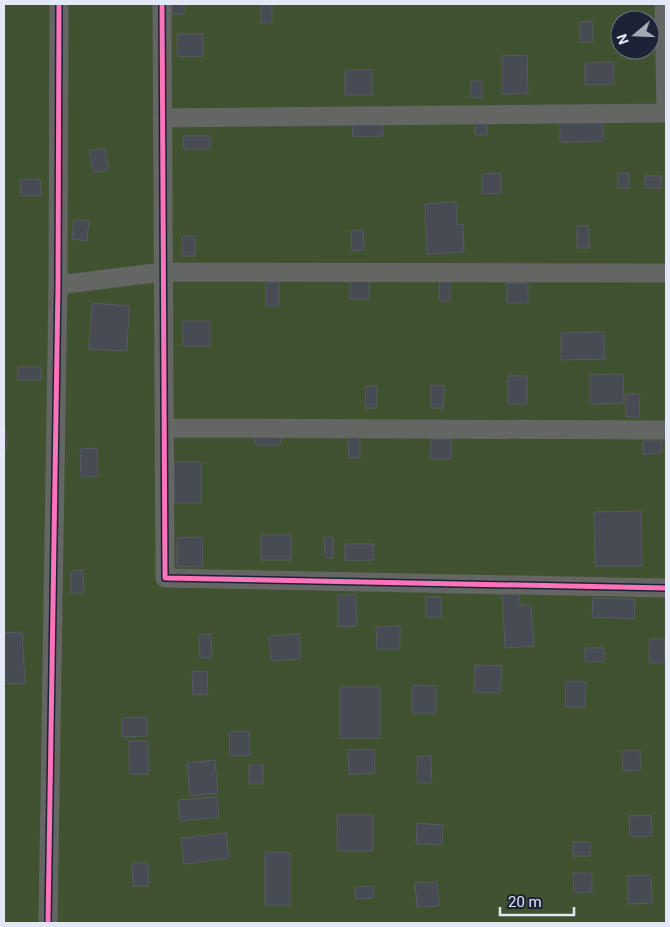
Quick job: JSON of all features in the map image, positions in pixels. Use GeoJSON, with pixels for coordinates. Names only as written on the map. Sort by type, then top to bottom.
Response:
{"type":"FeatureCollection","features":[{"type":"Feature","properties":{"kind":"street"},"geometry":{"type":"LineString","coordinates":[[48,923],[58,285],[59,4]]}},
{"type":"Feature","properties":{"kind":"street"},"geometry":{"type":"LineString","coordinates":[[162,4],[164,578],[666,588]]}},
{"type":"Feature","properties":{"kind":"street"},"geometry":{"type":"LineString","coordinates":[[664,4],[666,108]]}},
{"type":"Feature","properties":{"kind":"street"},"geometry":{"type":"LineString","coordinates":[[162,118],[666,113]]}},
{"type":"Feature","properties":{"kind":"street"},"geometry":{"type":"LineString","coordinates":[[58,285],[163,272],[666,273]]}},
{"type":"Feature","properties":{"kind":"street"},"geometry":{"type":"LineString","coordinates":[[164,428],[666,430]]}},
{"type":"Feature","properties":{"kind":"green space"},"geometry":{"type":"Polygon","coordinates":[[[4,4],[666,4],[666,923],[4,923],[4,4]]]}},
{"type":"Feature","properties":{"kind":"building"},"geometry":{"type":"Polygon","coordinates":[[[172,4],[184,4],[184,14],[172,14],[172,4]]]}},
{"type":"Feature","properties":{"kind":"building"},"geometry":{"type":"Polygon","coordinates":[[[261,4],[272,4],[272,23],[261,23],[261,4]]]}},
{"type":"Feature","properties":{"kind":"building"},"geometry":{"type":"Polygon","coordinates":[[[592,21],[593,42],[580,42],[579,22],[592,21]]]}},
{"type":"Feature","properties":{"kind":"building"},"geometry":{"type":"Polygon","coordinates":[[[177,34],[203,34],[203,56],[178,57],[177,34]]]}},
{"type":"Feature","properties":{"kind":"building"},"geometry":{"type":"Polygon","coordinates":[[[527,55],[528,93],[502,94],[502,56],[527,55]]]}},
{"type":"Feature","properties":{"kind":"building"},"geometry":{"type":"Polygon","coordinates":[[[613,62],[614,84],[585,85],[585,63],[613,62]]]}},
{"type":"Feature","properties":{"kind":"building"},"geometry":{"type":"Polygon","coordinates":[[[345,70],[372,70],[372,95],[345,95],[345,70]]]}},
{"type":"Feature","properties":{"kind":"building"},"geometry":{"type":"Polygon","coordinates":[[[471,81],[482,81],[482,98],[470,97],[471,81]]]}},
{"type":"Feature","properties":{"kind":"building"},"geometry":{"type":"Polygon","coordinates":[[[603,116],[603,141],[560,142],[560,117],[603,116]]]}},
{"type":"Feature","properties":{"kind":"building"},"geometry":{"type":"Polygon","coordinates":[[[475,119],[487,119],[487,135],[475,135],[475,119]]]}},
{"type":"Feature","properties":{"kind":"building"},"geometry":{"type":"Polygon","coordinates":[[[382,120],[383,136],[353,137],[352,121],[382,120]]]}},
{"type":"Feature","properties":{"kind":"building"},"geometry":{"type":"Polygon","coordinates":[[[183,136],[210,136],[210,149],[184,149],[183,136]]]}},
{"type":"Feature","properties":{"kind":"building"},"geometry":{"type":"Polygon","coordinates":[[[104,148],[109,169],[94,173],[89,151],[104,148]]]}},
{"type":"Feature","properties":{"kind":"building"},"geometry":{"type":"Polygon","coordinates":[[[501,173],[501,193],[482,194],[482,174],[501,173]]]}},
{"type":"Feature","properties":{"kind":"building"},"geometry":{"type":"Polygon","coordinates":[[[618,173],[629,173],[629,188],[618,188],[618,173]]]}},
{"type":"Feature","properties":{"kind":"building"},"geometry":{"type":"Polygon","coordinates":[[[645,176],[661,176],[661,188],[645,188],[645,176]]]}},
{"type":"Feature","properties":{"kind":"building"},"geometry":{"type":"Polygon","coordinates":[[[40,179],[41,195],[21,196],[20,180],[40,179]]]}},
{"type":"Feature","properties":{"kind":"building"},"geometry":{"type":"Polygon","coordinates":[[[456,202],[457,225],[463,224],[464,252],[427,254],[425,204],[456,202]]]}},
{"type":"Feature","properties":{"kind":"building"},"geometry":{"type":"Polygon","coordinates":[[[74,220],[89,221],[87,241],[72,239],[74,220]]]}},
{"type":"Feature","properties":{"kind":"building"},"geometry":{"type":"Polygon","coordinates":[[[577,226],[589,226],[589,248],[577,248],[577,226]]]}},
{"type":"Feature","properties":{"kind":"building"},"geometry":{"type":"Polygon","coordinates":[[[363,230],[364,250],[352,251],[351,231],[363,230]]]}},
{"type":"Feature","properties":{"kind":"building"},"geometry":{"type":"Polygon","coordinates":[[[182,236],[195,236],[195,256],[182,256],[182,236]]]}},
{"type":"Feature","properties":{"kind":"building"},"geometry":{"type":"Polygon","coordinates":[[[440,274],[450,275],[450,301],[439,301],[440,274]]]}},
{"type":"Feature","properties":{"kind":"building"},"geometry":{"type":"Polygon","coordinates":[[[350,276],[369,276],[369,299],[350,299],[350,276]]]}},
{"type":"Feature","properties":{"kind":"building"},"geometry":{"type":"Polygon","coordinates":[[[266,281],[279,281],[279,306],[266,306],[266,281]]]}},
{"type":"Feature","properties":{"kind":"building"},"geometry":{"type":"Polygon","coordinates":[[[507,283],[528,283],[528,303],[507,303],[507,283]]]}},
{"type":"Feature","properties":{"kind":"building"},"geometry":{"type":"Polygon","coordinates":[[[92,303],[129,306],[127,351],[89,349],[92,303]]]}},
{"type":"Feature","properties":{"kind":"building"},"geometry":{"type":"Polygon","coordinates":[[[182,321],[210,321],[210,346],[183,346],[182,321]]]}},
{"type":"Feature","properties":{"kind":"building"},"geometry":{"type":"Polygon","coordinates":[[[604,332],[605,359],[561,360],[561,333],[604,332]]]}},
{"type":"Feature","properties":{"kind":"building"},"geometry":{"type":"Polygon","coordinates":[[[18,367],[41,367],[41,380],[18,380],[18,367]]]}},
{"type":"Feature","properties":{"kind":"building"},"geometry":{"type":"Polygon","coordinates":[[[623,374],[624,403],[590,404],[590,375],[623,374]]]}},
{"type":"Feature","properties":{"kind":"building"},"geometry":{"type":"Polygon","coordinates":[[[508,376],[527,376],[527,404],[508,404],[508,376]]]}},
{"type":"Feature","properties":{"kind":"building"},"geometry":{"type":"Polygon","coordinates":[[[431,385],[444,386],[443,408],[431,408],[431,385]]]}},
{"type":"Feature","properties":{"kind":"building"},"geometry":{"type":"Polygon","coordinates":[[[366,386],[377,386],[376,408],[365,408],[366,386]]]}},
{"type":"Feature","properties":{"kind":"building"},"geometry":{"type":"Polygon","coordinates":[[[626,394],[640,394],[639,417],[626,417],[626,394]]]}},
{"type":"Feature","properties":{"kind":"building"},"geometry":{"type":"Polygon","coordinates":[[[4,416],[7,448],[4,449],[4,416]]]}},
{"type":"Feature","properties":{"kind":"building"},"geometry":{"type":"Polygon","coordinates":[[[255,434],[281,434],[280,445],[255,445],[255,434]]]}},
{"type":"Feature","properties":{"kind":"building"},"geometry":{"type":"Polygon","coordinates":[[[348,436],[360,436],[360,458],[349,458],[348,436]]]}},
{"type":"Feature","properties":{"kind":"building"},"geometry":{"type":"Polygon","coordinates":[[[431,439],[451,439],[451,459],[430,459],[431,439]]]}},
{"type":"Feature","properties":{"kind":"building"},"geometry":{"type":"Polygon","coordinates":[[[643,441],[662,441],[661,453],[643,454],[643,441]]]}},
{"type":"Feature","properties":{"kind":"building"},"geometry":{"type":"Polygon","coordinates":[[[97,448],[98,476],[81,477],[80,449],[97,448]]]}},
{"type":"Feature","properties":{"kind":"building"},"geometry":{"type":"Polygon","coordinates":[[[174,462],[201,462],[201,503],[174,503],[174,462]]]}},
{"type":"Feature","properties":{"kind":"building"},"geometry":{"type":"Polygon","coordinates":[[[641,511],[642,566],[595,566],[594,512],[641,511]]]}},
{"type":"Feature","properties":{"kind":"building"},"geometry":{"type":"Polygon","coordinates":[[[261,535],[291,535],[291,560],[261,560],[261,535]]]}},
{"type":"Feature","properties":{"kind":"building"},"geometry":{"type":"Polygon","coordinates":[[[202,537],[203,566],[177,567],[177,538],[202,537]]]}},
{"type":"Feature","properties":{"kind":"building"},"geometry":{"type":"Polygon","coordinates":[[[324,537],[333,537],[333,558],[325,557],[324,537]]]}},
{"type":"Feature","properties":{"kind":"building"},"geometry":{"type":"Polygon","coordinates":[[[345,544],[373,544],[374,560],[345,561],[345,544]]]}},
{"type":"Feature","properties":{"kind":"building"},"geometry":{"type":"Polygon","coordinates":[[[83,570],[84,593],[71,593],[71,571],[83,570]]]}},
{"type":"Feature","properties":{"kind":"building"},"geometry":{"type":"Polygon","coordinates":[[[519,588],[520,605],[531,605],[534,646],[505,648],[502,589],[519,588]]]}},
{"type":"Feature","properties":{"kind":"building"},"geometry":{"type":"Polygon","coordinates":[[[338,595],[356,595],[357,626],[338,627],[338,595]]]}},
{"type":"Feature","properties":{"kind":"building"},"geometry":{"type":"Polygon","coordinates":[[[426,597],[441,597],[441,617],[426,617],[426,597]]]}},
{"type":"Feature","properties":{"kind":"building"},"geometry":{"type":"Polygon","coordinates":[[[593,598],[635,599],[634,619],[592,617],[593,598]]]}},
{"type":"Feature","properties":{"kind":"building"},"geometry":{"type":"Polygon","coordinates":[[[400,626],[400,649],[377,649],[376,627],[400,626]]]}},
{"type":"Feature","properties":{"kind":"building"},"geometry":{"type":"Polygon","coordinates":[[[22,632],[25,683],[4,684],[4,633],[22,632]]]}},
{"type":"Feature","properties":{"kind":"building"},"geometry":{"type":"Polygon","coordinates":[[[211,634],[212,657],[200,658],[199,635],[211,634]]]}},
{"type":"Feature","properties":{"kind":"building"},"geometry":{"type":"Polygon","coordinates":[[[299,634],[301,659],[271,661],[269,636],[299,634]]]}},
{"type":"Feature","properties":{"kind":"building"},"geometry":{"type":"Polygon","coordinates":[[[650,639],[665,639],[664,663],[649,662],[650,639]]]}},
{"type":"Feature","properties":{"kind":"building"},"geometry":{"type":"Polygon","coordinates":[[[585,648],[604,648],[604,661],[585,662],[585,648]]]}},
{"type":"Feature","properties":{"kind":"building"},"geometry":{"type":"Polygon","coordinates":[[[475,665],[502,666],[500,693],[474,692],[475,665]]]}},
{"type":"Feature","properties":{"kind":"building"},"geometry":{"type":"Polygon","coordinates":[[[207,671],[208,694],[193,695],[192,672],[207,671]]]}},
{"type":"Feature","properties":{"kind":"building"},"geometry":{"type":"Polygon","coordinates":[[[566,681],[586,682],[585,707],[565,707],[566,681]]]}},
{"type":"Feature","properties":{"kind":"building"},"geometry":{"type":"Polygon","coordinates":[[[412,685],[436,686],[436,713],[412,713],[412,685]]]}},
{"type":"Feature","properties":{"kind":"building"},"geometry":{"type":"Polygon","coordinates":[[[340,687],[380,687],[380,738],[340,738],[340,687]]]}},
{"type":"Feature","properties":{"kind":"building"},"geometry":{"type":"Polygon","coordinates":[[[147,717],[147,736],[122,737],[122,718],[147,717]]]}},
{"type":"Feature","properties":{"kind":"building"},"geometry":{"type":"Polygon","coordinates":[[[249,731],[250,755],[230,756],[229,732],[249,731]]]}},
{"type":"Feature","properties":{"kind":"building"},"geometry":{"type":"Polygon","coordinates":[[[129,741],[148,741],[149,774],[130,774],[129,741]]]}},
{"type":"Feature","properties":{"kind":"building"},"geometry":{"type":"Polygon","coordinates":[[[374,749],[375,773],[349,774],[348,750],[374,749]]]}},
{"type":"Feature","properties":{"kind":"building"},"geometry":{"type":"Polygon","coordinates":[[[640,750],[641,770],[623,771],[622,751],[640,750]]]}},
{"type":"Feature","properties":{"kind":"building"},"geometry":{"type":"Polygon","coordinates":[[[431,756],[432,783],[418,783],[417,757],[431,756]]]}},
{"type":"Feature","properties":{"kind":"building"},"geometry":{"type":"Polygon","coordinates":[[[215,760],[218,793],[190,796],[187,763],[215,760]]]}},
{"type":"Feature","properties":{"kind":"building"},"geometry":{"type":"Polygon","coordinates":[[[249,765],[263,765],[263,784],[249,784],[249,765]]]}},
{"type":"Feature","properties":{"kind":"building"},"geometry":{"type":"Polygon","coordinates":[[[217,797],[219,817],[180,821],[178,800],[217,797]]]}},
{"type":"Feature","properties":{"kind":"building"},"geometry":{"type":"Polygon","coordinates":[[[337,815],[373,815],[373,851],[338,851],[337,815]]]}},
{"type":"Feature","properties":{"kind":"building"},"geometry":{"type":"Polygon","coordinates":[[[651,815],[652,836],[630,837],[629,816],[651,815]]]}},
{"type":"Feature","properties":{"kind":"building"},"geometry":{"type":"Polygon","coordinates":[[[417,823],[443,825],[442,845],[416,844],[417,823]]]}},
{"type":"Feature","properties":{"kind":"building"},"geometry":{"type":"Polygon","coordinates":[[[226,833],[229,858],[184,864],[181,838],[226,833]]]}},
{"type":"Feature","properties":{"kind":"building"},"geometry":{"type":"Polygon","coordinates":[[[573,842],[590,842],[590,856],[573,856],[573,842]]]}},
{"type":"Feature","properties":{"kind":"building"},"geometry":{"type":"Polygon","coordinates":[[[265,852],[290,853],[290,905],[265,905],[265,852]]]}},
{"type":"Feature","properties":{"kind":"building"},"geometry":{"type":"Polygon","coordinates":[[[132,863],[148,863],[149,886],[133,886],[132,863]]]}},
{"type":"Feature","properties":{"kind":"building"},"geometry":{"type":"Polygon","coordinates":[[[573,873],[592,873],[592,892],[574,893],[573,873]]]}},
{"type":"Feature","properties":{"kind":"building"},"geometry":{"type":"Polygon","coordinates":[[[651,875],[652,903],[628,904],[627,876],[651,875]]]}},
{"type":"Feature","properties":{"kind":"building"},"geometry":{"type":"Polygon","coordinates":[[[437,882],[439,906],[417,907],[415,883],[437,882]]]}},
{"type":"Feature","properties":{"kind":"building"},"geometry":{"type":"Polygon","coordinates":[[[374,886],[373,898],[355,899],[355,887],[374,886]]]}},
{"type":"Feature","properties":{"kind":"cycle path"},"geometry":{"type":"LineString","coordinates":[[48,923],[58,285],[59,4]]}},
{"type":"Feature","properties":{"kind":"cycle path"},"geometry":{"type":"LineString","coordinates":[[162,4],[165,578],[666,588]]}}]}
